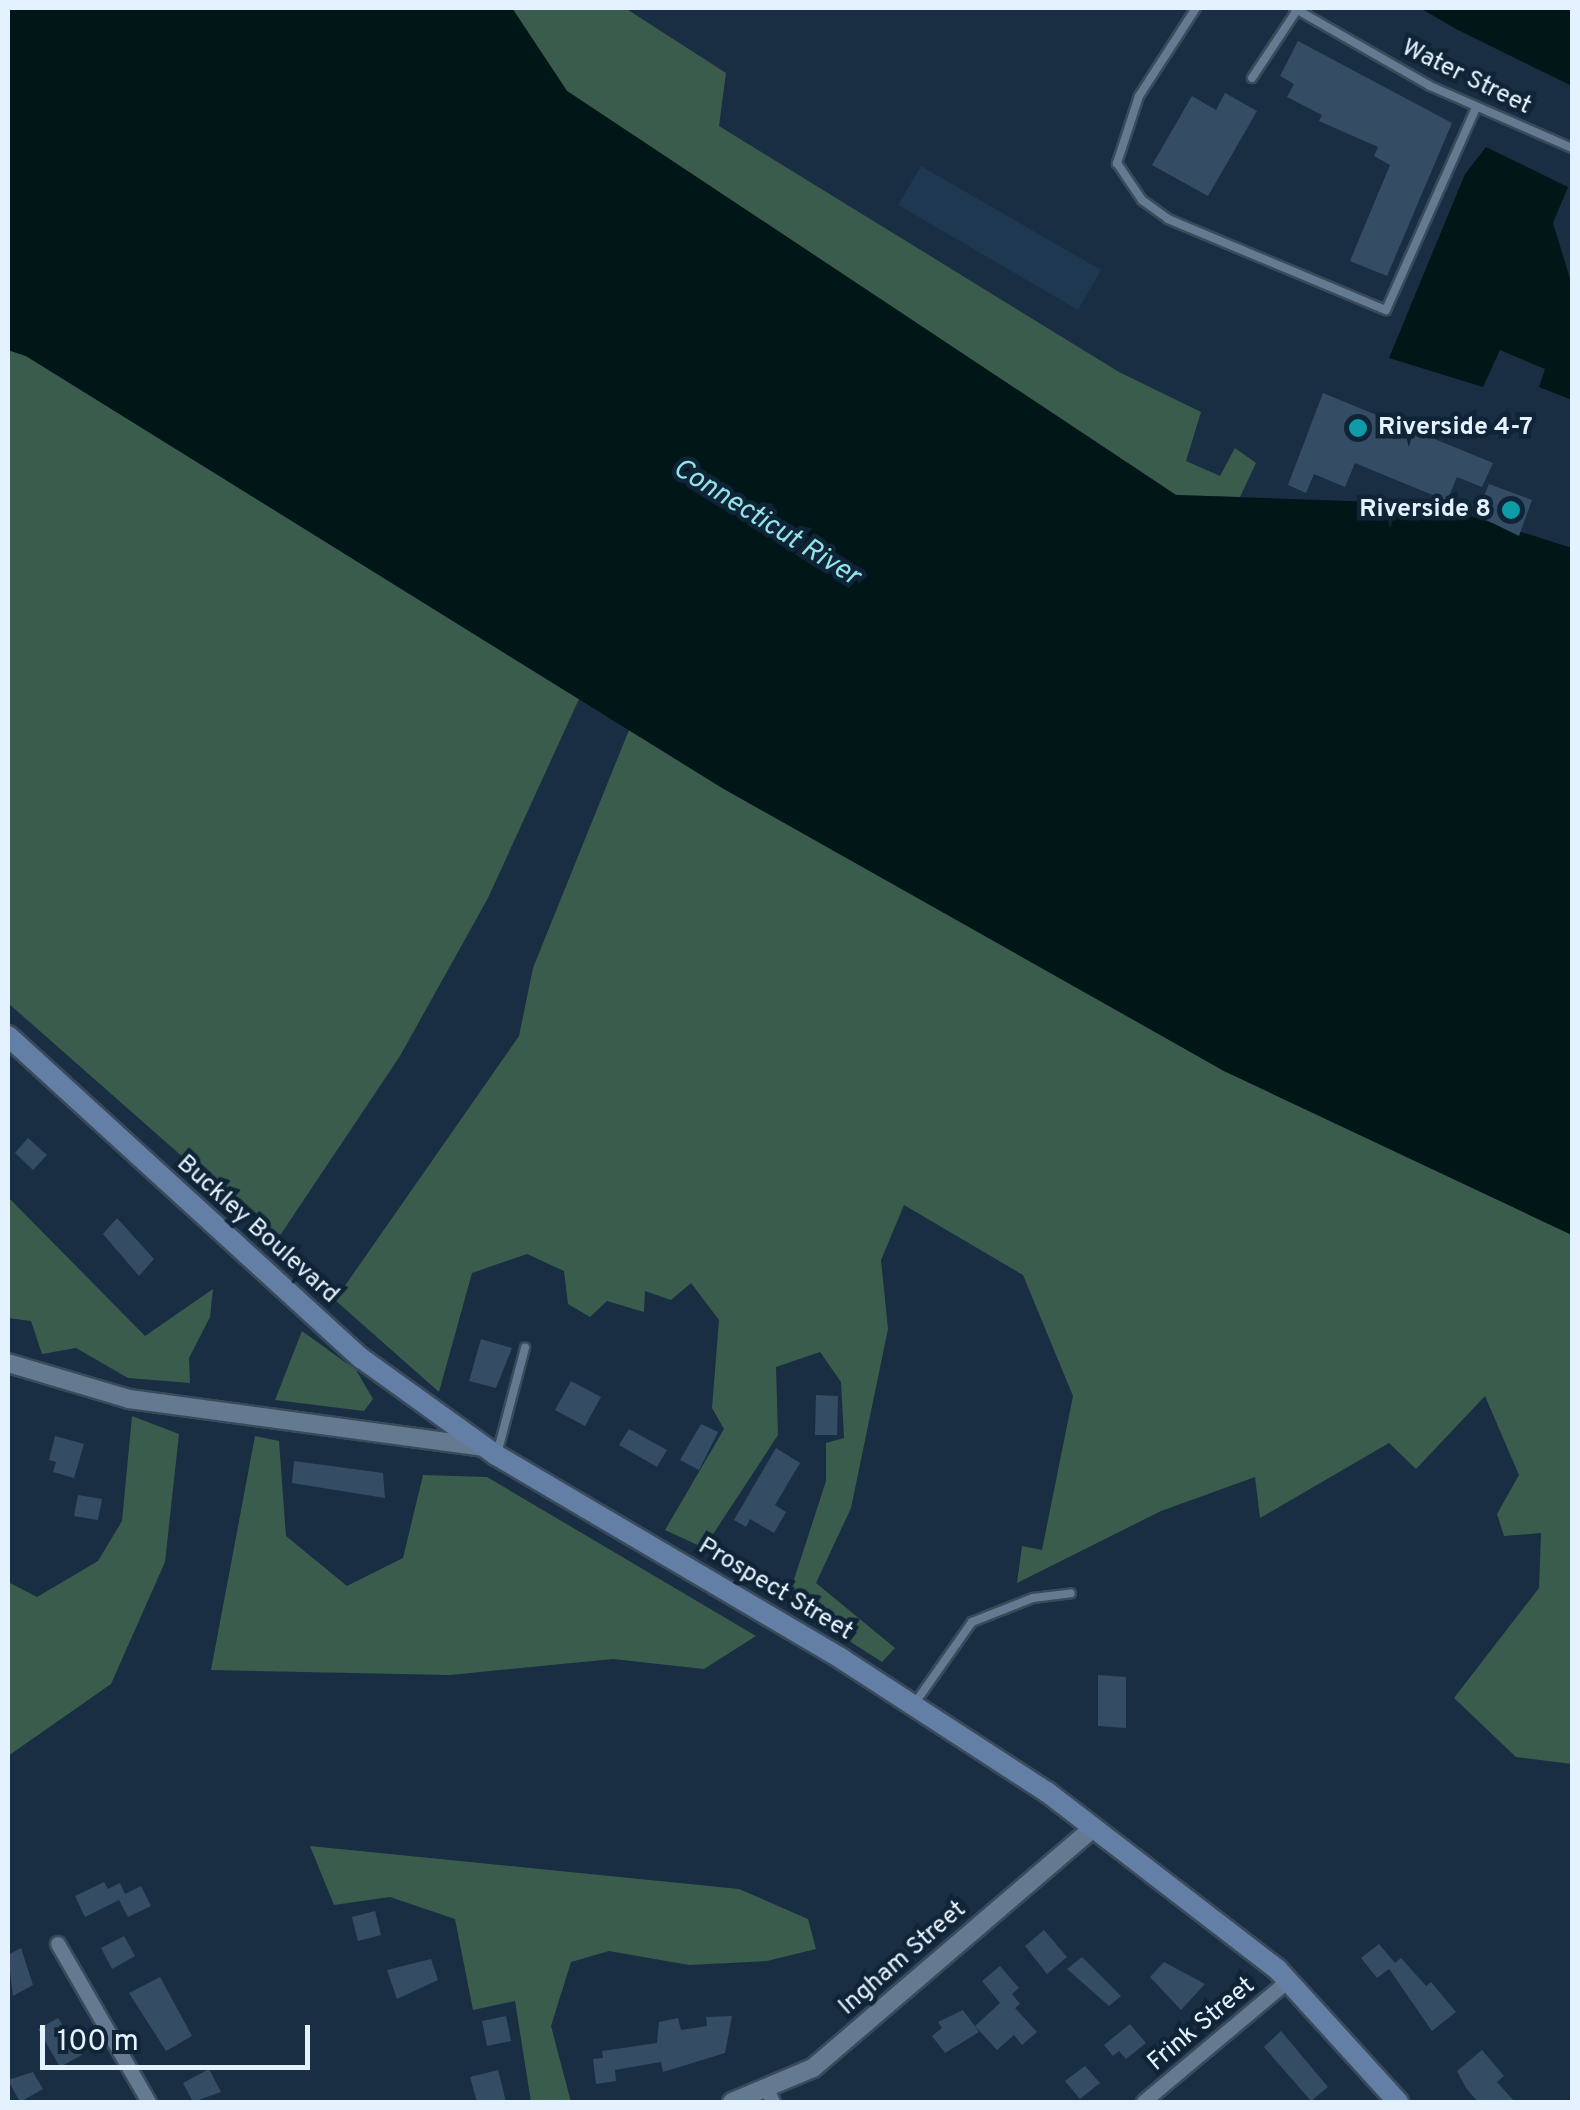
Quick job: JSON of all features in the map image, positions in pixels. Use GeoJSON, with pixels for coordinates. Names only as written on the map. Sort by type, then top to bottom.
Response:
{"type":"FeatureCollection","features":[{"type":"Feature","properties":{"kind":"main road","name":"Buckley Boulevard"},"geometry":{"type":"LineString","coordinates":[[8,1036],[285,1293],[376,1370],[491,1451]]}},
{"type":"Feature","properties":{"kind":"main road","name":"Prospect Street"},"geometry":{"type":"LineString","coordinates":[[491,1451],[913,1706],[1047,1792],[1288,1981],[1398,2102]]}},
{"type":"Feature","properties":{"kind":"street","name":"Prospect Street"},"geometry":{"type":"LineString","coordinates":[[8,1363],[129,1398],[491,1451]]}},
{"type":"Feature","properties":{"kind":"street","name":"Ingham Street"},"geometry":{"type":"LineString","coordinates":[[732,2102],[770,2097],[813,2068],[1092,1829]]}},
{"type":"Feature","properties":{"kind":"street"},"geometry":{"type":"LineString","coordinates":[[58,1944],[149,2102]]}},
{"type":"Feature","properties":{"kind":"street","name":"Frink Street"},"geometry":{"type":"LineString","coordinates":[[1144,2102],[1288,1981]]}},
{"type":"Feature","properties":{"kind":"lane"},"geometry":{"type":"LineString","coordinates":[[1196,8],[1139,96],[1118,162],[1142,200],[1168,219],[1386,310],[1476,108]]}},
{"type":"Feature","properties":{"kind":"lane"},"geometry":{"type":"LineString","coordinates":[[1252,78],[1296,9]]}},
{"type":"Feature","properties":{"kind":"lane","name":"Water Street"},"geometry":{"type":"LineString","coordinates":[[1296,9],[1476,108],[1572,148]]}},
{"type":"Feature","properties":{"kind":"lane"},"geometry":{"type":"LineString","coordinates":[[491,1451],[525,1348]]}},
{"type":"Feature","properties":{"kind":"lane"},"geometry":{"type":"LineString","coordinates":[[913,1706],[972,1622],[1032,1598],[1071,1592]]}},
{"type":"Feature","properties":{"kind":"shaded area"},"geometry":{"type":"Polygon","coordinates":[[[921,166],[1101,270],[1078,310],[898,205],[921,166]]]}},
{"type":"Feature","properties":{"kind":"green space"},"geometry":{"type":"Polygon","coordinates":[[[512,8],[625,8],[726,73],[719,126],[1119,372],[1201,412],[1186,461],[1220,476],[1235,448],[1256,463],[1240,497],[1176,495],[567,91],[512,8]]]}},
{"type":"Feature","properties":{"kind":"green space"},"geometry":{"type":"Polygon","coordinates":[[[8,350],[26,356],[579,699],[488,898],[400,1056],[277,1240],[8,1003],[8,350]]]}},
{"type":"Feature","properties":{"kind":"green space"},"geometry":{"type":"Polygon","coordinates":[[[629,730],[1224,1071],[1572,1235],[1572,1764],[1516,1757],[1454,1698],[1539,1588],[1541,1533],[1504,1536],[1497,1514],[1519,1475],[1485,1396],[1416,1469],[1389,1443],[1260,1518],[1255,1477],[1161,1511],[1017,1583],[1022,1546],[1042,1550],[1073,1396],[1023,1275],[904,1205],[881,1260],[888,1329],[851,1508],[816,1583],[895,1648],[882,1662],[787,1601],[826,1481],[826,1443],[844,1438],[841,1382],[820,1352],[776,1367],[778,1435],[704,1548],[665,1530],[724,1429],[712,1408],[719,1320],[691,1283],[671,1300],[645,1291],[644,1312],[607,1301],[590,1317],[568,1304],[564,1271],[527,1254],[472,1273],[439,1392],[335,1300],[519,1036],[533,968],[629,730]]]}},
{"type":"Feature","properties":{"kind":"green space"},"geometry":{"type":"Polygon","coordinates":[[[8,1197],[145,1336],[213,1289],[210,1317],[189,1358],[190,1383],[128,1378],[76,1348],[42,1354],[31,1321],[8,1318],[8,1197]]]}},
{"type":"Feature","properties":{"kind":"green space"},"geometry":{"type":"Polygon","coordinates":[[[302,1331],[356,1370],[373,1399],[364,1411],[275,1400],[302,1331]]]}},
{"type":"Feature","properties":{"kind":"green space"},"geometry":{"type":"Polygon","coordinates":[[[132,1416],[179,1434],[165,1562],[111,1684],[8,1756],[8,1582],[37,1597],[98,1561],[122,1521],[132,1416]]]}},
{"type":"Feature","properties":{"kind":"green space"},"geometry":{"type":"Polygon","coordinates":[[[255,1436],[279,1441],[286,1536],[347,1586],[403,1558],[423,1475],[487,1477],[756,1636],[704,1669],[613,1659],[450,1675],[211,1670],[255,1436]]]}},
{"type":"Feature","properties":{"kind":"green space"},"geometry":{"type":"Polygon","coordinates":[[[310,1846],[739,1889],[808,1919],[816,1949],[767,1961],[689,1965],[609,1951],[571,1962],[551,2026],[571,2102],[531,2102],[515,2001],[473,2010],[455,1919],[390,1897],[334,1905],[310,1846]]]}},
{"type":"Feature","properties":{"kind":"water","name":"Connecticut River"},"geometry":{"type":"Polygon","coordinates":[[[8,8],[512,8],[567,91],[1176,495],[1433,504],[1572,548],[1572,1235],[1224,1071],[722,788],[26,356],[8,350],[8,8]]]}},
{"type":"Feature","properties":{"kind":"water"},"geometry":{"type":"Polygon","coordinates":[[[1420,8],[1572,8],[1572,86],[1456,29],[1420,8]]]}},
{"type":"Feature","properties":{"kind":"water"},"geometry":{"type":"Polygon","coordinates":[[[1486,147],[1568,187],[1553,223],[1572,285],[1572,400],[1539,387],[1545,369],[1500,350],[1483,387],[1389,358],[1465,174],[1486,147]]]}},
{"type":"Feature","properties":{"kind":"building"},"geometry":{"type":"Polygon","coordinates":[[[1298,41],[1452,123],[1387,276],[1350,261],[1390,165],[1374,156],[1378,147],[1319,121],[1322,115],[1287,97],[1294,84],[1280,76],[1298,41]]]}},
{"type":"Feature","properties":{"kind":"building"},"geometry":{"type":"Polygon","coordinates":[[[1225,93],[1257,111],[1208,196],[1152,165],[1192,96],[1216,110],[1225,93]]]}},
{"type":"Feature","properties":{"kind":"building","name":"Riverside 4-7"},"geometry":{"type":"Polygon","coordinates":[[[1323,393],[1493,463],[1482,487],[1457,477],[1447,501],[1355,463],[1345,487],[1314,474],[1306,493],[1288,485],[1323,393]]]}},
{"type":"Feature","properties":{"kind":"building","name":"Riverside 8"},"geometry":{"type":"Polygon","coordinates":[[[1489,484],[1532,500],[1519,536],[1476,515],[1489,484]]]}},
{"type":"Feature","properties":{"kind":"building"},"geometry":{"type":"Polygon","coordinates":[[[28,1138],[47,1155],[33,1170],[15,1153],[28,1138]]]}},
{"type":"Feature","properties":{"kind":"building"},"geometry":{"type":"Polygon","coordinates":[[[117,1218],[154,1259],[139,1276],[103,1234],[117,1218]]]}},
{"type":"Feature","properties":{"kind":"building"},"geometry":{"type":"Polygon","coordinates":[[[481,1339],[512,1348],[496,1388],[469,1381],[481,1339]]]}},
{"type":"Feature","properties":{"kind":"building"},"geometry":{"type":"Polygon","coordinates":[[[571,1381],[601,1397],[585,1426],[555,1410],[571,1381]]]}},
{"type":"Feature","properties":{"kind":"building"},"geometry":{"type":"Polygon","coordinates":[[[816,1395],[838,1396],[837,1435],[815,1435],[816,1395]]]}},
{"type":"Feature","properties":{"kind":"building"},"geometry":{"type":"Polygon","coordinates":[[[701,1424],[718,1432],[699,1470],[680,1460],[701,1424]]]}},
{"type":"Feature","properties":{"kind":"building"},"geometry":{"type":"Polygon","coordinates":[[[629,1429],[667,1450],[657,1467],[619,1445],[629,1429]]]}},
{"type":"Feature","properties":{"kind":"building"},"geometry":{"type":"Polygon","coordinates":[[[55,1436],[84,1444],[74,1478],[53,1472],[56,1462],[49,1460],[55,1436]]]}},
{"type":"Feature","properties":{"kind":"building"},"geometry":{"type":"Polygon","coordinates":[[[776,1448],[800,1463],[775,1505],[786,1512],[774,1533],[750,1519],[746,1527],[734,1520],[776,1448]]]}},
{"type":"Feature","properties":{"kind":"building"},"geometry":{"type":"Polygon","coordinates":[[[294,1461],[383,1473],[385,1498],[292,1483],[294,1461]]]}},
{"type":"Feature","properties":{"kind":"building"},"geometry":{"type":"Polygon","coordinates":[[[78,1495],[102,1499],[98,1520],[74,1516],[78,1495]]]}},
{"type":"Feature","properties":{"kind":"building"},"geometry":{"type":"Polygon","coordinates":[[[1098,1675],[1126,1677],[1126,1728],[1098,1726],[1098,1675]]]}},
{"type":"Feature","properties":{"kind":"building"},"geometry":{"type":"Polygon","coordinates":[[[104,1882],[108,1889],[120,1883],[125,1894],[141,1886],[151,1906],[128,1917],[119,1900],[85,1917],[75,1896],[104,1882]]]}},
{"type":"Feature","properties":{"kind":"building"},"geometry":{"type":"Polygon","coordinates":[[[375,1911],[381,1935],[358,1941],[352,1917],[375,1911]]]}},
{"type":"Feature","properties":{"kind":"building"},"geometry":{"type":"Polygon","coordinates":[[[1044,1930],[1067,1957],[1047,1974],[1025,1946],[1044,1930]]]}},
{"type":"Feature","properties":{"kind":"building"},"geometry":{"type":"Polygon","coordinates":[[[124,1936],[135,1956],[112,1969],[101,1948],[124,1936]]]}},
{"type":"Feature","properties":{"kind":"building"},"geometry":{"type":"Polygon","coordinates":[[[1379,1944],[1395,1963],[1401,1958],[1426,1986],[1431,1982],[1456,2012],[1432,2031],[1389,1969],[1377,1978],[1361,1958],[1379,1944]]]}},
{"type":"Feature","properties":{"kind":"building"},"geometry":{"type":"Polygon","coordinates":[[[21,1948],[33,1985],[13,1996],[8,1955],[21,1948]]]}},
{"type":"Feature","properties":{"kind":"building"},"geometry":{"type":"Polygon","coordinates":[[[1082,1957],[1121,1996],[1109,2006],[1067,1969],[1082,1957]]]}},
{"type":"Feature","properties":{"kind":"building"},"geometry":{"type":"Polygon","coordinates":[[[431,1959],[438,1980],[397,1999],[387,1970],[431,1959]]]}},
{"type":"Feature","properties":{"kind":"building"},"geometry":{"type":"Polygon","coordinates":[[[1164,1962],[1205,1984],[1181,2010],[1150,1977],[1164,1962]]]}},
{"type":"Feature","properties":{"kind":"building"},"geometry":{"type":"Polygon","coordinates":[[[1000,1966],[1019,1988],[1012,1994],[1020,2004],[1015,2008],[1037,2032],[1022,2045],[1014,2035],[997,2050],[975,2026],[1000,2003],[982,1981],[1000,1966]]]}},
{"type":"Feature","properties":{"kind":"building"},"geometry":{"type":"Polygon","coordinates":[[[160,1977],[192,2036],[166,2051],[129,1993],[160,1977]]]}},
{"type":"Feature","properties":{"kind":"building"},"geometry":{"type":"Polygon","coordinates":[[[963,2010],[979,2032],[945,2053],[932,2036],[942,2028],[938,2022],[963,2010]]]}},
{"type":"Feature","properties":{"kind":"building"},"geometry":{"type":"Polygon","coordinates":[[[506,2016],[511,2041],[487,2046],[482,2021],[506,2016]]]}},
{"type":"Feature","properties":{"kind":"building"},"geometry":{"type":"Polygon","coordinates":[[[732,2016],[725,2053],[663,2072],[661,2062],[615,2070],[616,2081],[596,2084],[593,2059],[603,2058],[602,2051],[657,2043],[659,2022],[678,2018],[681,2030],[707,2026],[706,2017],[732,2016]]]}},
{"type":"Feature","properties":{"kind":"building"},"geometry":{"type":"Polygon","coordinates":[[[58,2018],[82,2055],[60,2067],[38,2029],[58,2018]]]}},
{"type":"Feature","properties":{"kind":"building"},"geometry":{"type":"Polygon","coordinates":[[[1130,2024],[1146,2043],[1126,2059],[1119,2051],[1113,2056],[1104,2045],[1130,2024]]]}},
{"type":"Feature","properties":{"kind":"building"},"geometry":{"type":"Polygon","coordinates":[[[1281,2031],[1328,2087],[1311,2101],[1264,2047],[1281,2031]]]}},
{"type":"Feature","properties":{"kind":"building"},"geometry":{"type":"Polygon","coordinates":[[[1482,2050],[1504,2076],[1497,2082],[1515,2102],[1478,2102],[1466,2088],[1457,2071],[1482,2050]]]}},
{"type":"Feature","properties":{"kind":"building"},"geometry":{"type":"Polygon","coordinates":[[[1085,2066],[1100,2083],[1080,2099],[1065,2081],[1085,2066]]]}},
{"type":"Feature","properties":{"kind":"building"},"geometry":{"type":"Polygon","coordinates":[[[209,2069],[221,2092],[193,2102],[183,2083],[209,2069]]]}},
{"type":"Feature","properties":{"kind":"building"},"geometry":{"type":"Polygon","coordinates":[[[498,2070],[506,2102],[477,2102],[470,2077],[498,2070]]]}},
{"type":"Feature","properties":{"kind":"building"},"geometry":{"type":"Polygon","coordinates":[[[33,2072],[43,2089],[20,2102],[8,2080],[33,2072]]]}},
{"type":"Feature","properties":{"kind":"place","name":"Riverside 4-7"},"geometry":{"type":"Point","coordinates":[1358,428]}},
{"type":"Feature","properties":{"kind":"place","name":"Riverside 8"},"geometry":{"type":"Point","coordinates":[1511,510]}}]}
